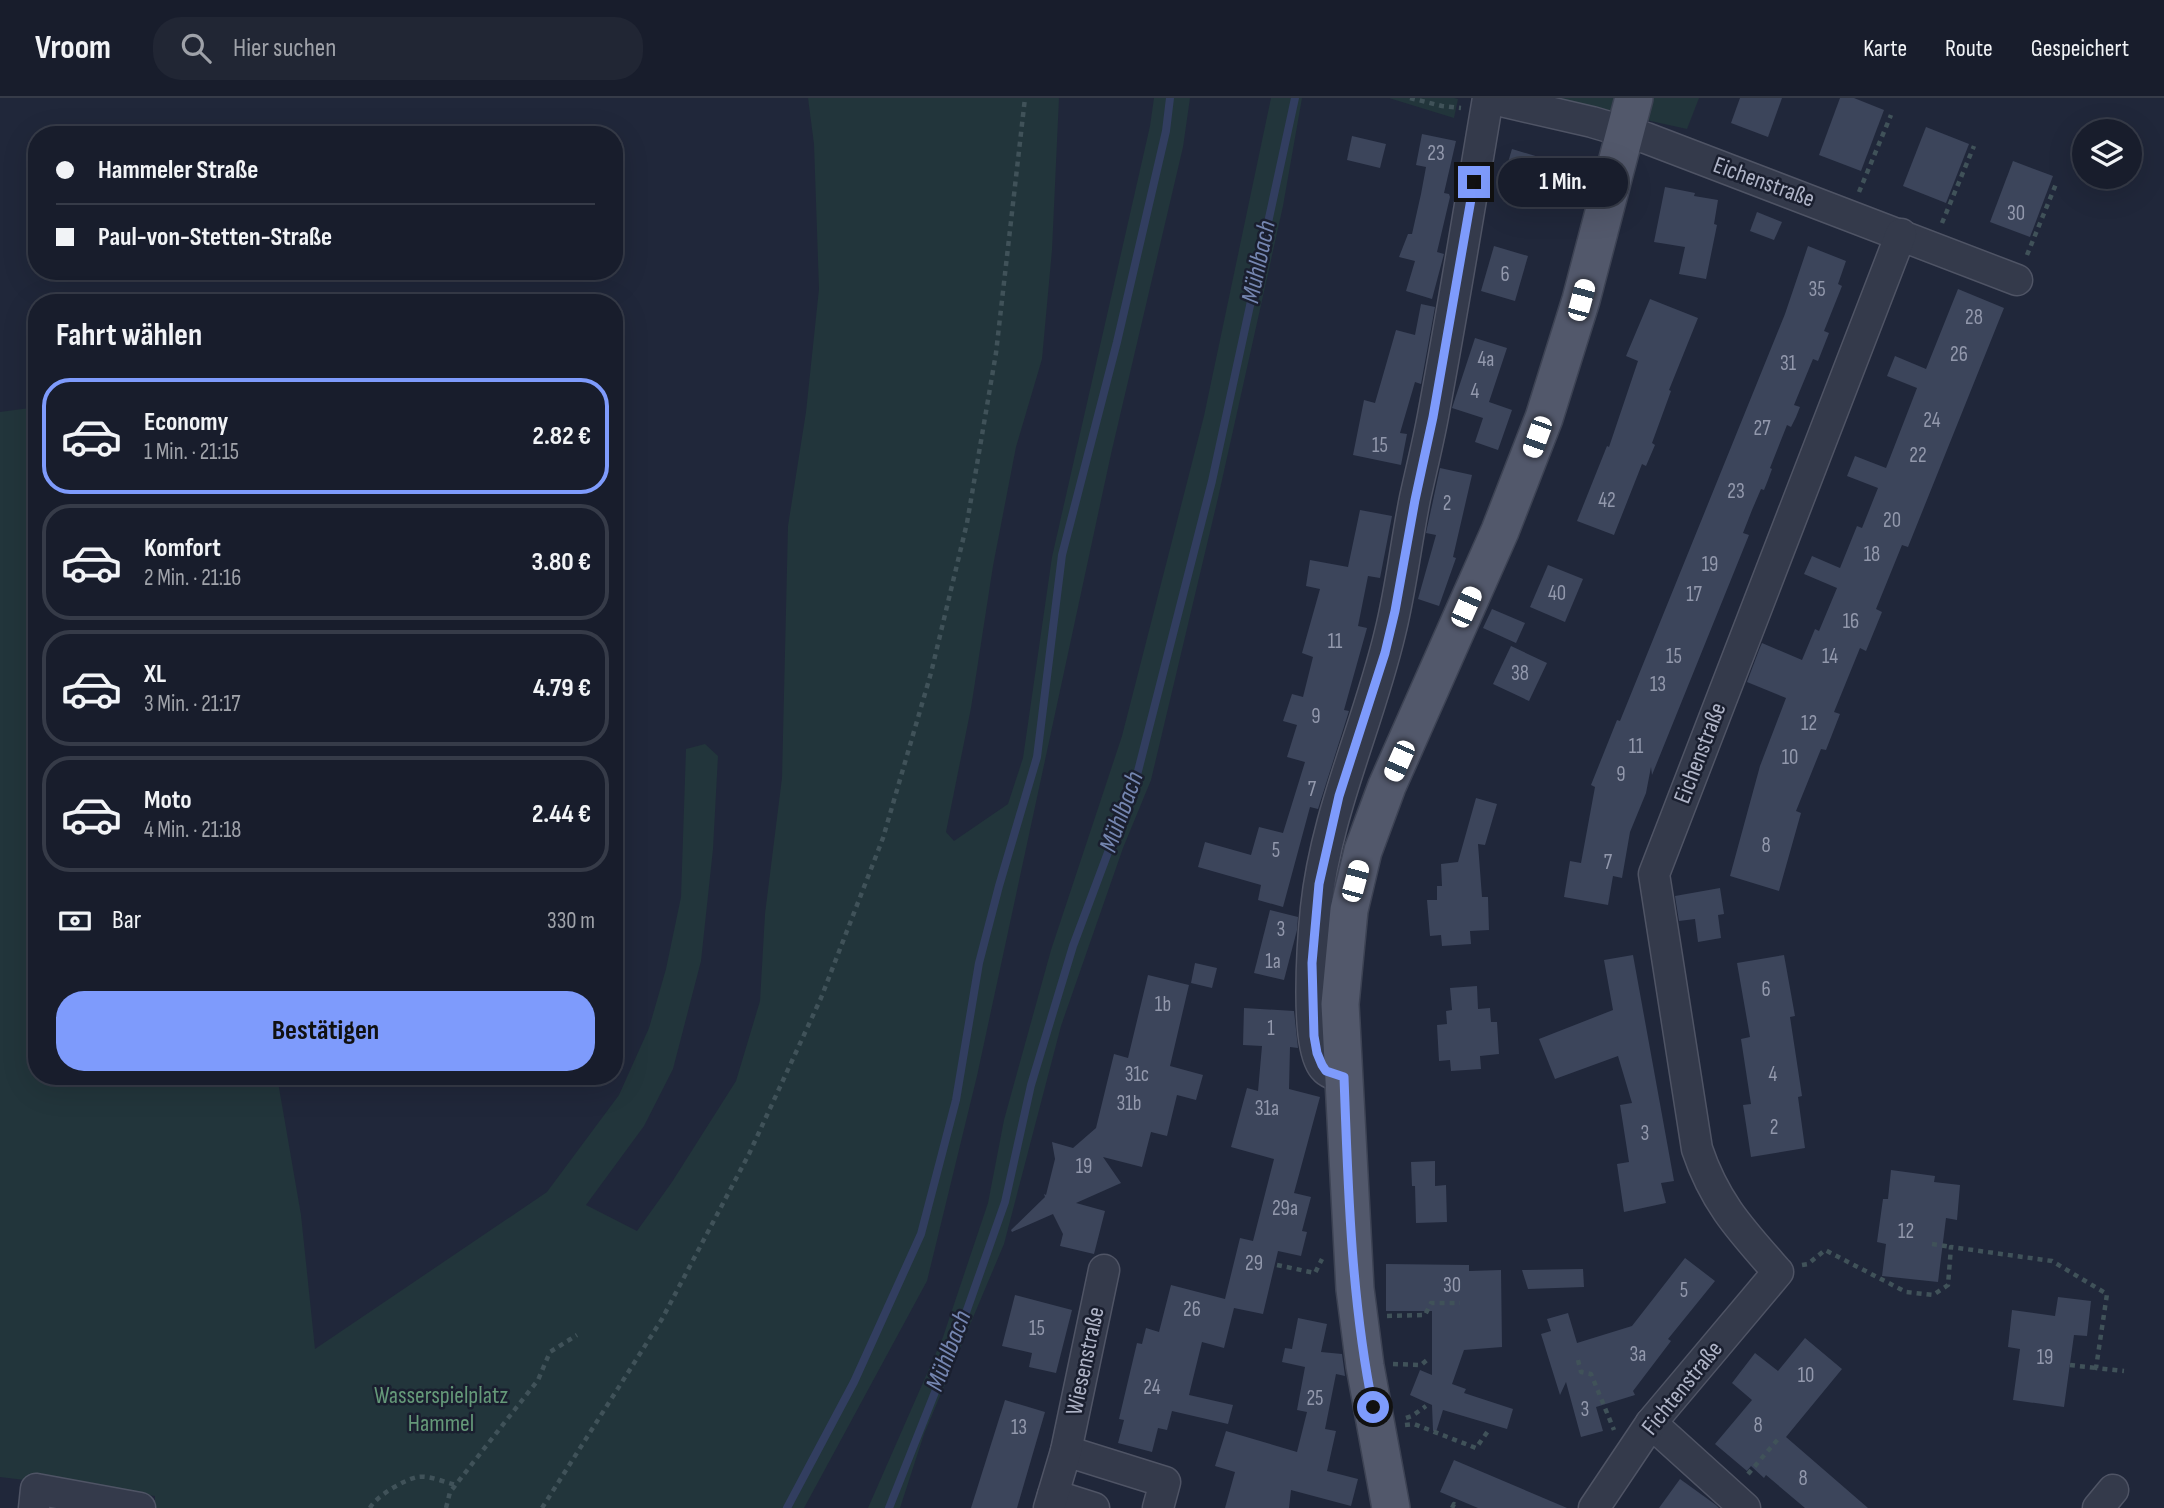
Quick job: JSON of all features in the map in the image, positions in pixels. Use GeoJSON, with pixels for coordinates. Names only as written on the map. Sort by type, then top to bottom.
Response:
{"type":"FeatureCollection","features":[{"type":"Feature","properties":{"kind":"main road"},"geometry":{"type":"LineString","coordinates":[[1391,1508],[1365,1366],[1355,1289],[1340,1004],[1349,910],[1363,851],[1387,786],[1500,531],[1540,429],[1581,300],[1630,115]]}},
{"type":"Feature","properties":{"kind":"street","name":"Eichenstraße"},"geometry":{"type":"LineString","coordinates":[[1488,98],[1630,115],[1850,214],[2017,280]]}},
{"type":"Feature","properties":{"kind":"street"},"geometry":{"type":"LineString","coordinates":[[1344,1077],[1326,1071],[1317,1053],[1314,1036],[1312,963],[1319,884],[1339,796],[1393,621],[1433,417],[1488,98]]}},
{"type":"Feature","properties":{"kind":"street","name":"Eichenstraße"},"geometry":{"type":"LineString","coordinates":[[1778,1272],[1726,1212],[1705,1174],[1697,1149],[1654,874],[1901,234]]}},
{"type":"Feature","properties":{"kind":"street","name":"Wiesenstraße"},"geometry":{"type":"LineString","coordinates":[[1094,1508],[1051,1501],[1066,1451],[1104,1270]]}},
{"type":"Feature","properties":{"kind":"street","name":"Fichtenstraße"},"geometry":{"type":"LineString","coordinates":[[1594,1508],[1651,1423],[1778,1272]]}},
{"type":"Feature","properties":{"kind":"street"},"geometry":{"type":"LineString","coordinates":[[1651,1423],[1737,1501]]}},
{"type":"Feature","properties":{"kind":"street"},"geometry":{"type":"LineString","coordinates":[[1066,1451],[1165,1482],[1158,1508]]}},
{"type":"Feature","properties":{"kind":"street"},"geometry":{"type":"LineString","coordinates":[[34,1508],[36,1489],[140,1508]]}},
{"type":"Feature","properties":{"kind":"path"},"geometry":{"type":"LineString","coordinates":[[542,1508],[662,1318],[748,1154],[821,998],[883,838],[931,673],[967,523],[996,354],[1024,98]]}},
{"type":"Feature","properties":{"kind":"path"},"geometry":{"type":"LineString","coordinates":[[1410,98],[1467,108],[1488,98]]}},
{"type":"Feature","properties":{"kind":"path"},"geometry":{"type":"LineString","coordinates":[[1850,214],[1891,115]]}},
{"type":"Feature","properties":{"kind":"path"},"geometry":{"type":"LineString","coordinates":[[1932,246],[1974,146]]}},
{"type":"Feature","properties":{"kind":"path"},"geometry":{"type":"LineString","coordinates":[[2017,280],[2056,184]]}},
{"type":"Feature","properties":{"kind":"path"},"geometry":{"type":"LineString","coordinates":[[1932,1244],[2052,1261],[2107,1294],[2096,1367]]}},
{"type":"Feature","properties":{"kind":"path"},"geometry":{"type":"LineString","coordinates":[[1778,1272],[1808,1264],[1825,1250],[1906,1292],[1933,1295],[1948,1285],[1951,1247]]}},
{"type":"Feature","properties":{"kind":"path"},"geometry":{"type":"LineString","coordinates":[[1277,1265],[1315,1273],[1322,1258]]}},
{"type":"Feature","properties":{"kind":"path"},"geometry":{"type":"LineString","coordinates":[[1383,1316],[1425,1315],[1431,1303],[1460,1303]]}},
{"type":"Feature","properties":{"kind":"path"},"geometry":{"type":"LineString","coordinates":[[446,1508],[450,1492],[538,1380],[550,1352],[577,1335]]}},
{"type":"Feature","properties":{"kind":"path"},"geometry":{"type":"LineString","coordinates":[[1396,1363],[1421,1365],[1428,1359]]}},
{"type":"Feature","properties":{"kind":"path"},"geometry":{"type":"LineString","coordinates":[[1578,1360],[1581,1372],[1591,1374],[1626,1460]]}},
{"type":"Feature","properties":{"kind":"path"},"geometry":{"type":"LineString","coordinates":[[2070,1365],[2124,1371]]}},
{"type":"Feature","properties":{"kind":"path"},"geometry":{"type":"LineString","coordinates":[[1412,1416],[1426,1406]]}},
{"type":"Feature","properties":{"kind":"path"},"geometry":{"type":"LineString","coordinates":[[1376,1427],[1414,1424],[1476,1448],[1488,1431]]}},
{"type":"Feature","properties":{"kind":"path"},"geometry":{"type":"LineString","coordinates":[[1737,1501],[1779,1438]]}},
{"type":"Feature","properties":{"kind":"path"},"geometry":{"type":"LineString","coordinates":[[370,1508],[372,1503],[386,1492],[416,1477],[456,1485]]}},
{"type":"Feature","properties":{"kind":"green space","name":"Wasserspielplatz Hammel"},"geometry":{"type":"Polygon","coordinates":[[[808,98],[1059,98],[1052,250],[1042,359],[1016,447],[993,566],[971,708],[946,832],[954,841],[1008,804],[1023,758],[1052,557],[1150,126],[1154,98],[1190,98],[1183,147],[1111,454],[977,1076],[927,1281],[804,1508],[155,1508],[155,1496],[0,1477],[0,412],[28,408],[28,1085],[279,1085],[301,1215],[315,1349],[547,1192],[619,1095],[649,1028],[666,969],[681,897],[686,749],[705,744],[718,756],[713,849],[701,961],[673,1069],[644,1126],[586,1205],[637,1231],[672,1182],[736,1081],[760,1001],[765,914],[782,778],[788,526],[806,412],[819,289],[814,144],[808,98]]]}},
{"type":"Feature","properties":{"kind":"green space"},"geometry":{"type":"Polygon","coordinates":[[[1271,98],[1302,98],[1283,206],[1151,780],[1123,848],[1061,1026],[1004,1244],[924,1434],[900,1508],[868,1508],[943,1337],[988,1203],[1004,1120],[1051,950],[1122,736],[1204,416],[1271,98]]]}},
{"type":"Feature","properties":{"kind":"green space"},"geometry":{"type":"Polygon","coordinates":[[[1389,98],[1454,98],[1458,99],[1454,118],[1389,98]]]}},
{"type":"Feature","properties":{"kind":"green space"},"geometry":{"type":"Polygon","coordinates":[[[1546,98],[1699,98],[1687,129],[1546,98]]]}},
{"type":"Feature","properties":{"kind":"building"},"geometry":{"type":"Polygon","coordinates":[[[1740,98],[1782,98],[1768,137],[1731,123],[1740,98]]]}},
{"type":"Feature","properties":{"kind":"building"},"geometry":{"type":"Polygon","coordinates":[[[1840,98],[1854,98],[1884,110],[1861,171],[1819,155],[1840,98]]]}},
{"type":"Feature","properties":{"kind":"building"},"geometry":{"type":"Polygon","coordinates":[[[1926,127],[1969,144],[1946,203],[1903,186],[1926,127]]]}},
{"type":"Feature","properties":{"kind":"building"},"geometry":{"type":"Polygon","coordinates":[[[1422,134],[1456,141],[1444,193],[1450,197],[1437,252],[1444,254],[1432,299],[1406,291],[1415,261],[1399,257],[1408,234],[1412,234],[1421,194],[1426,167],[1416,165],[1422,134]]]}},
{"type":"Feature","properties":{"kind":"building"},"geometry":{"type":"Polygon","coordinates":[[[1352,136],[1386,144],[1380,168],[1347,160],[1352,136]]]}},
{"type":"Feature","properties":{"kind":"building"},"geometry":{"type":"Polygon","coordinates":[[[1512,149],[1552,161],[1542,191],[1503,179],[1512,149]]]}},
{"type":"Feature","properties":{"kind":"building"},"geometry":{"type":"Polygon","coordinates":[[[2013,161],[2053,176],[2030,237],[1990,222],[2013,161]]]}},
{"type":"Feature","properties":{"kind":"building"},"geometry":{"type":"Polygon","coordinates":[[[1665,187],[1718,200],[1714,224],[1717,225],[1706,279],[1679,274],[1685,247],[1654,242],[1665,187]]]}},
{"type":"Feature","properties":{"kind":"building"},"geometry":{"type":"Polygon","coordinates":[[[1757,212],[1782,222],[1774,240],[1750,231],[1757,212]]]}},
{"type":"Feature","properties":{"kind":"building"},"geometry":{"type":"Polygon","coordinates":[[[1494,246],[1528,256],[1515,301],[1481,291],[1494,246]]]}},
{"type":"Feature","properties":{"kind":"building"},"geometry":{"type":"Polygon","coordinates":[[[1808,246],[1846,261],[1838,284],[1842,286],[1824,331],[1829,333],[1818,361],[1813,359],[1794,405],[1800,407],[1791,427],[1787,425],[1764,490],[1761,489],[1752,510],[1743,533],[1749,535],[1652,775],[1651,767],[1646,793],[1630,832],[1622,878],[1613,876],[1608,905],[1564,897],[1570,861],[1581,863],[1595,787],[1591,785],[1617,720],[1620,721],[1785,314],[1808,246]]]}},
{"type":"Feature","properties":{"kind":"building"},"geometry":{"type":"Polygon","coordinates":[[[1958,289],[2004,308],[1908,547],[1902,545],[1876,609],[1882,612],[1866,651],[1860,648],[1834,712],[1840,714],[1826,750],[1821,749],[1796,811],[1801,813],[1779,891],[1730,876],[1760,766],[1786,698],[1747,682],[1759,650],[1762,643],[1802,660],[1815,629],[1819,631],[1837,588],[1804,574],[1812,556],[1840,568],[1857,526],[1862,528],[1878,488],[1847,476],[1855,456],[1886,468],[1917,388],[1887,376],[1895,356],[1926,369],[1958,289]]]}},
{"type":"Feature","properties":{"kind":"building"},"geometry":{"type":"Polygon","coordinates":[[[1650,299],[1698,318],[1669,390],[1671,391],[1652,443],[1655,445],[1646,466],[1642,464],[1614,535],[1577,521],[1607,446],[1609,447],[1638,361],[1626,356],[1650,299]]]}},
{"type":"Feature","properties":{"kind":"building"},"geometry":{"type":"Polygon","coordinates":[[[1421,304],[1435,307],[1421,384],[1415,382],[1400,433],[1407,434],[1401,465],[1353,455],[1364,400],[1375,403],[1396,330],[1415,335],[1421,304]]]}},
{"type":"Feature","properties":{"kind":"building"},"geometry":{"type":"Polygon","coordinates":[[[1475,338],[1507,348],[1489,402],[1512,410],[1498,450],[1475,442],[1483,418],[1452,408],[1475,338]]]}},
{"type":"Feature","properties":{"kind":"building"},"geometry":{"type":"Polygon","coordinates":[[[1440,468],[1472,475],[1453,557],[1456,558],[1439,606],[1418,599],[1436,535],[1426,533],[1440,468]]]}},
{"type":"Feature","properties":{"kind":"building"},"geometry":{"type":"Polygon","coordinates":[[[1360,510],[1392,516],[1380,578],[1368,576],[1358,626],[1367,628],[1344,710],[1349,711],[1318,809],[1310,807],[1283,907],[1258,900],[1261,885],[1198,867],[1205,842],[1251,855],[1259,827],[1283,833],[1305,762],[1287,757],[1297,725],[1283,721],[1292,694],[1303,697],[1313,657],[1302,653],[1320,589],[1306,586],[1310,560],[1348,567],[1360,510]]]}},
{"type":"Feature","properties":{"kind":"building"},"geometry":{"type":"Polygon","coordinates":[[[1548,565],[1583,579],[1565,622],[1530,607],[1548,565]]]}},
{"type":"Feature","properties":{"kind":"building"},"geometry":{"type":"Polygon","coordinates":[[[1492,609],[1525,623],[1516,643],[1483,628],[1492,609]]]}},
{"type":"Feature","properties":{"kind":"building"},"geometry":{"type":"Polygon","coordinates":[[[1511,646],[1547,663],[1529,701],[1493,684],[1511,646]]]}},
{"type":"Feature","properties":{"kind":"building"},"geometry":{"type":"Polygon","coordinates":[[[1476,798],[1497,804],[1485,845],[1478,844],[1482,897],[1488,897],[1489,930],[1470,931],[1471,944],[1442,946],[1441,935],[1430,936],[1427,900],[1437,900],[1437,886],[1442,886],[1441,864],[1458,862],[1476,798]]]}},
{"type":"Feature","properties":{"kind":"building"},"geometry":{"type":"Polygon","coordinates":[[[1720,888],[1724,914],[1718,915],[1721,938],[1698,942],[1695,919],[1679,921],[1675,896],[1720,888]]]}},
{"type":"Feature","properties":{"kind":"building"},"geometry":{"type":"Polygon","coordinates":[[[1270,910],[1298,917],[1284,980],[1254,973],[1270,910]]]}},
{"type":"Feature","properties":{"kind":"building"},"geometry":{"type":"Polygon","coordinates":[[[1633,955],[1674,1181],[1661,1183],[1666,1203],[1624,1212],[1617,1164],[1629,1162],[1620,1105],[1632,1103],[1618,1056],[1555,1079],[1539,1039],[1613,1010],[1604,960],[1633,955]]]}},
{"type":"Feature","properties":{"kind":"building"},"geometry":{"type":"Polygon","coordinates":[[[1784,955],[1795,1016],[1790,1017],[1802,1096],[1798,1097],[1805,1148],[1751,1157],[1743,1105],[1751,1104],[1741,1039],[1750,1037],[1737,963],[1784,955]]]}},
{"type":"Feature","properties":{"kind":"building"},"geometry":{"type":"Polygon","coordinates":[[[1195,963],[1217,968],[1212,988],[1191,983],[1195,963]]]}},
{"type":"Feature","properties":{"kind":"building"},"geometry":{"type":"Polygon","coordinates":[[[1148,975],[1189,985],[1170,1066],[1203,1075],[1196,1100],[1177,1095],[1167,1136],[1151,1132],[1142,1167],[1103,1157],[1121,1183],[1076,1203],[1105,1211],[1094,1254],[1060,1246],[1063,1234],[1053,1214],[1012,1232],[1045,1197],[1044,1194],[1046,1195],[1055,1159],[1052,1142],[1073,1148],[1096,1128],[1114,1054],[1128,1058],[1148,975]]]}},
{"type":"Feature","properties":{"kind":"building"},"geometry":{"type":"Polygon","coordinates":[[[1477,986],[1478,1009],[1490,1008],[1491,1022],[1497,1022],[1499,1054],[1480,1056],[1481,1069],[1451,1071],[1450,1060],[1439,1061],[1437,1025],[1447,1024],[1446,1011],[1452,1010],[1450,988],[1477,986]]]}},
{"type":"Feature","properties":{"kind":"building"},"geometry":{"type":"Polygon","coordinates":[[[1244,1008],[1294,1011],[1298,1048],[1290,1047],[1289,1089],[1320,1097],[1294,1193],[1311,1197],[1302,1231],[1307,1232],[1301,1256],[1278,1251],[1263,1314],[1234,1308],[1224,1348],[1202,1342],[1189,1395],[1233,1405],[1228,1424],[1172,1411],[1167,1430],[1158,1428],[1152,1452],[1118,1443],[1124,1420],[1119,1419],[1137,1343],[1142,1344],[1146,1328],[1159,1332],[1171,1285],[1225,1299],[1240,1238],[1253,1241],[1274,1159],[1231,1147],[1247,1088],[1258,1091],[1262,1046],[1243,1045],[1244,1008]]]}},
{"type":"Feature","properties":{"kind":"building"},"geometry":{"type":"Polygon","coordinates":[[[1435,1161],[1435,1186],[1446,1185],[1447,1222],[1416,1223],[1411,1162],[1435,1161]]]}},
{"type":"Feature","properties":{"kind":"building"},"geometry":{"type":"Polygon","coordinates":[[[1891,1170],[1935,1176],[1934,1182],[1960,1185],[1957,1220],[1946,1218],[1938,1282],[1882,1276],[1886,1244],[1877,1242],[1883,1199],[1888,1199],[1891,1170]]]}},
{"type":"Feature","properties":{"kind":"building"},"geometry":{"type":"Polygon","coordinates":[[[1685,1258],[1715,1281],[1668,1339],[1671,1341],[1633,1391],[1635,1395],[1596,1407],[1603,1431],[1581,1437],[1566,1382],[1560,1395],[1541,1334],[1551,1331],[1547,1319],[1568,1313],[1577,1343],[1632,1326],[1685,1258]]]}},
{"type":"Feature","properties":{"kind":"building"},"geometry":{"type":"Polygon","coordinates":[[[1386,1264],[1469,1265],[1469,1271],[1501,1270],[1502,1347],[1464,1350],[1452,1384],[1466,1389],[1464,1393],[1513,1409],[1507,1429],[1443,1410],[1436,1432],[1433,1431],[1432,1405],[1410,1395],[1420,1370],[1432,1375],[1432,1311],[1386,1311],[1386,1264]]]}},
{"type":"Feature","properties":{"kind":"building"},"geometry":{"type":"Polygon","coordinates":[[[1583,1269],[1584,1287],[1528,1289],[1522,1270],[1583,1269]]]}},
{"type":"Feature","properties":{"kind":"building"},"geometry":{"type":"Polygon","coordinates":[[[1015,1295],[1072,1310],[1056,1373],[1029,1367],[1032,1353],[1002,1346],[1015,1295]]]}},
{"type":"Feature","properties":{"kind":"building"},"geometry":{"type":"Polygon","coordinates":[[[2058,1297],[2091,1301],[2087,1336],[2074,1335],[2064,1407],[2013,1400],[2020,1349],[2008,1347],[2012,1310],[2055,1316],[2058,1297]]]}},
{"type":"Feature","properties":{"kind":"building"},"geometry":{"type":"Polygon","coordinates":[[[1298,1318],[1327,1324],[1321,1352],[1342,1354],[1345,1376],[1336,1374],[1325,1429],[1336,1431],[1327,1471],[1358,1479],[1351,1506],[1291,1490],[1289,1508],[1225,1508],[1235,1472],[1215,1466],[1226,1431],[1297,1452],[1307,1412],[1297,1410],[1305,1367],[1282,1362],[1285,1348],[1292,1349],[1298,1318]]]}},
{"type":"Feature","properties":{"kind":"building"},"geometry":{"type":"Polygon","coordinates":[[[1805,1338],[1842,1369],[1786,1437],[1868,1508],[1805,1508],[1766,1475],[1764,1478],[1751,1466],[1747,1471],[1715,1444],[1752,1400],[1732,1383],[1755,1353],[1778,1371],[1805,1338]]]}},
{"type":"Feature","properties":{"kind":"building"},"geometry":{"type":"Polygon","coordinates":[[[1005,1400],[1045,1412],[1017,1508],[971,1508],[1005,1400]]]}},
{"type":"Feature","properties":{"kind":"building"},"geometry":{"type":"Polygon","coordinates":[[[1454,1460],[1567,1508],[1478,1508],[1440,1492],[1454,1460]]]}},
{"type":"Feature","properties":{"kind":"building"},"geometry":{"type":"Polygon","coordinates":[[[1680,1479],[1716,1505],[1719,1508],[1659,1508],[1680,1479]]]}},
{"type":"Feature","properties":{"kind":"waterway"},"geometry":{"type":"LineString","coordinates":[[787,1508],[854,1382],[921,1234],[956,1100],[979,963],[1037,757],[1062,555],[1117,342],[1166,131],[1170,98]]}},
{"type":"Feature","properties":{"kind":"waterway","name":"Mühlbach"},"geometry":{"type":"LineString","coordinates":[[889,1508],[962,1324],[1005,1202],[1031,1085],[1073,946],[1137,775],[1212,481],[1295,98]]}},
{"type":"Feature","properties":{"kind":"route"},"geometry":{"type":"LineString","coordinates":[[1373,1407],[1355,1289],[1344,1077],[1326,1071],[1317,1053],[1314,1036],[1312,963],[1316,909],[1324,855],[1339,796],[1385,653],[1395,611],[1433,417],[1474,182]]}}]}
